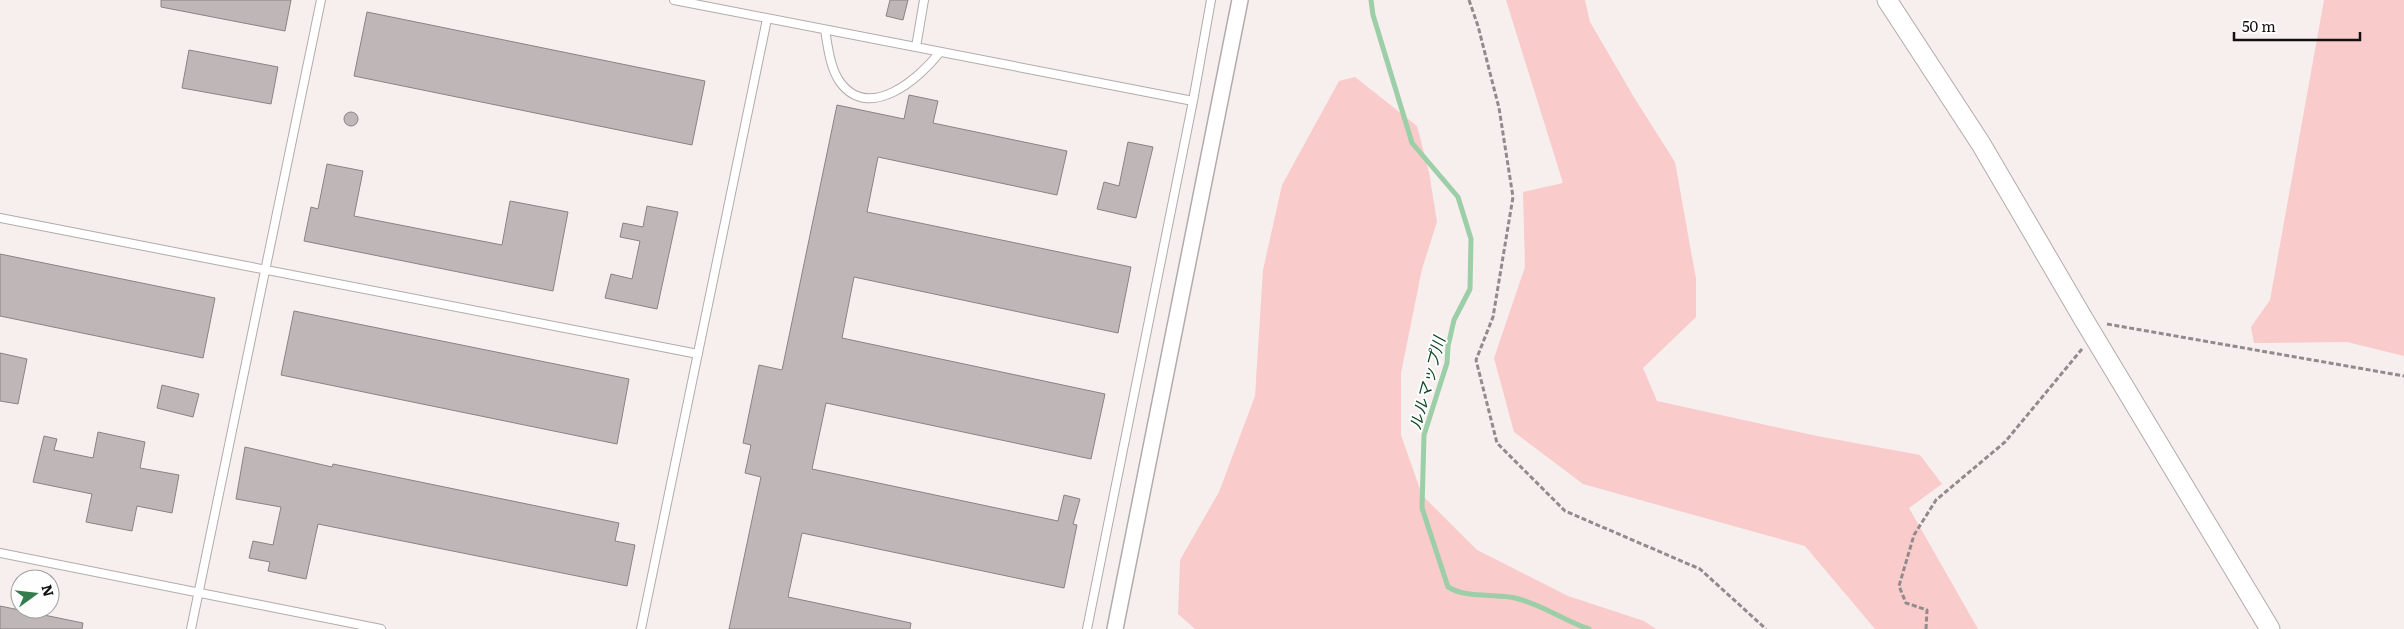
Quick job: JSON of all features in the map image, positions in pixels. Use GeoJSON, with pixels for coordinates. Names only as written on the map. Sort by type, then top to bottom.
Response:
{"type":"FeatureCollection","features":[{"type":"Feature","properties":{"kind":"street"},"geometry":{"type":"LineString","coordinates":[[1114,629],[1240,0]]}},
{"type":"Feature","properties":{"kind":"street"},"geometry":{"type":"LineString","coordinates":[[1887,0],[1981,144],[2088,328],[2270,629]]}},
{"type":"Feature","properties":{"kind":"lane"},"geometry":{"type":"LineString","coordinates":[[191,629],[321,0]]}},
{"type":"Feature","properties":{"kind":"lane"},"geometry":{"type":"LineString","coordinates":[[674,0],[1193,101]]}},
{"type":"Feature","properties":{"kind":"lane"},"geometry":{"type":"LineString","coordinates":[[916,48],[924,0]]}},
{"type":"Feature","properties":{"kind":"lane"},"geometry":{"type":"LineString","coordinates":[[1087,629],[1193,101],[1211,0]]}},
{"type":"Feature","properties":{"kind":"lane"},"geometry":{"type":"LineString","coordinates":[[642,629],[767,19]]}},
{"type":"Feature","properties":{"kind":"lane"},"geometry":{"type":"LineString","coordinates":[[825,30],[831,64],[840,82],[851,93],[865,98],[881,97],[898,90],[917,77],[940,52]]}},
{"type":"Feature","properties":{"kind":"lane"},"geometry":{"type":"LineString","coordinates":[[0,218],[698,354]]}},
{"type":"Feature","properties":{"kind":"lane"},"geometry":{"type":"LineString","coordinates":[[0,553],[381,629]]}},
{"type":"Feature","properties":{"kind":"path"},"geometry":{"type":"LineString","coordinates":[[1468,0],[1478,26],[1499,108],[1514,197],[1493,317],[1476,360],[1497,443],[1566,511],[1700,569],[1766,629]]}},
{"type":"Feature","properties":{"kind":"path"},"geometry":{"type":"LineString","coordinates":[[1926,629],[1927,610],[1906,603],[1899,586],[1914,535],[1936,500],[2005,442],[2088,328],[2404,376]]}},
{"type":"Feature","properties":{"kind":"shaded area"},"geometry":{"type":"Polygon","coordinates":[[[1506,0],[1585,0],[1590,22],[1675,162],[1696,279],[1696,317],[1643,368],[1657,401],[1817,436],[1920,455],[1942,484],[1909,508],[1978,629],[1875,629],[1805,546],[1583,484],[1514,432],[1494,358],[1525,267],[1523,192],[1563,183],[1506,0]]]}},
{"type":"Feature","properties":{"kind":"shaded area"},"geometry":{"type":"Polygon","coordinates":[[[2324,0],[2404,0],[2404,356],[2347,342],[2254,343],[2251,327],[2270,300],[2324,0]]]}},
{"type":"Feature","properties":{"kind":"shaded area"},"geometry":{"type":"Polygon","coordinates":[[[1355,77],[1417,126],[1429,172],[1437,222],[1422,269],[1401,373],[1401,435],[1422,495],[1477,550],[1568,596],[1644,621],[1656,629],[1195,629],[1178,614],[1180,560],[1219,492],[1255,396],[1263,270],[1282,185],[1339,81],[1355,77]]]}},
{"type":"Feature","properties":{"kind":"building"},"geometry":{"type":"Polygon","coordinates":[[[161,0],[291,0],[285,31],[161,7],[161,0]]]}},
{"type":"Feature","properties":{"kind":"building"},"geometry":{"type":"Polygon","coordinates":[[[890,0],[908,0],[903,20],[886,16],[890,0]]]}},
{"type":"Feature","properties":{"kind":"building"},"geometry":{"type":"Polygon","coordinates":[[[367,12],[705,81],[692,145],[354,76],[367,12]]]}},
{"type":"Feature","properties":{"kind":"building"},"geometry":{"type":"Polygon","coordinates":[[[189,50],[278,67],[271,104],[182,88],[189,50]]]}},
{"type":"Feature","properties":{"kind":"building"},"geometry":{"type":"Polygon","coordinates":[[[909,95],[938,101],[933,123],[1067,151],[1057,195],[878,157],[867,212],[1131,267],[1118,333],[854,277],[842,338],[1105,394],[1091,459],[826,403],[812,469],[1058,521],[1064,495],[1080,499],[1073,524],[1077,525],[1064,588],[802,533],[788,597],[911,623],[910,629],[729,629],[761,477],[745,473],[751,445],[743,443],[759,365],[782,370],[837,105],[904,119],[909,95]]]}},
{"type":"Feature","properties":{"kind":"building"},"geometry":{"type":"Polygon","coordinates":[[[348,112],[354,112],[358,119],[354,126],[348,126],[344,122],[344,116],[348,112]]]}},
{"type":"Feature","properties":{"kind":"building"},"geometry":{"type":"Polygon","coordinates":[[[1128,142],[1153,147],[1136,218],[1097,209],[1104,182],[1119,186],[1128,142]]]}},
{"type":"Feature","properties":{"kind":"building"},"geometry":{"type":"Polygon","coordinates":[[[327,164],[363,171],[354,216],[502,245],[510,201],[568,212],[553,291],[304,241],[311,207],[318,209],[327,164]]]}},
{"type":"Feature","properties":{"kind":"building"},"geometry":{"type":"Polygon","coordinates":[[[647,206],[678,212],[657,309],[605,298],[611,274],[632,279],[640,241],[620,237],[623,223],[643,227],[647,206]]]}},
{"type":"Feature","properties":{"kind":"building"},"geometry":{"type":"Polygon","coordinates":[[[0,254],[215,298],[203,358],[0,316],[0,254]]]}},
{"type":"Feature","properties":{"kind":"building"},"geometry":{"type":"Polygon","coordinates":[[[294,311],[629,379],[617,444],[281,375],[294,311]]]}},
{"type":"Feature","properties":{"kind":"building"},"geometry":{"type":"Polygon","coordinates":[[[0,353],[27,359],[18,404],[0,401],[0,353]]]}},
{"type":"Feature","properties":{"kind":"building"},"geometry":{"type":"Polygon","coordinates":[[[162,385],[199,394],[193,417],[157,408],[162,385]]]}},
{"type":"Feature","properties":{"kind":"building"},"geometry":{"type":"Polygon","coordinates":[[[98,432],[145,442],[140,468],[179,475],[172,513],[137,506],[132,531],[86,522],[92,494],[33,482],[44,436],[57,439],[54,450],[93,458],[98,432]]]}},
{"type":"Feature","properties":{"kind":"building"},"geometry":{"type":"Polygon","coordinates":[[[245,447],[332,467],[333,464],[619,523],[615,541],[635,545],[627,586],[318,524],[306,579],[268,571],[270,562],[249,558],[253,541],[273,545],[281,507],[236,499],[245,447]]]}},
{"type":"Feature","properties":{"kind":"building"},"geometry":{"type":"Polygon","coordinates":[[[0,606],[10,608],[10,619],[60,618],[83,623],[82,629],[0,629],[0,606]]]}},
{"type":"Feature","properties":{"kind":"waterway","name":"ルルマップ川"},"geometry":{"type":"LineString","coordinates":[[1371,0],[1373,15],[1412,143],[1458,197],[1471,239],[1470,289],[1454,320],[1448,346],[1447,363],[1424,435],[1422,508],[1448,587],[1464,593],[1515,598],[1544,608],[1589,629]]}}]}
